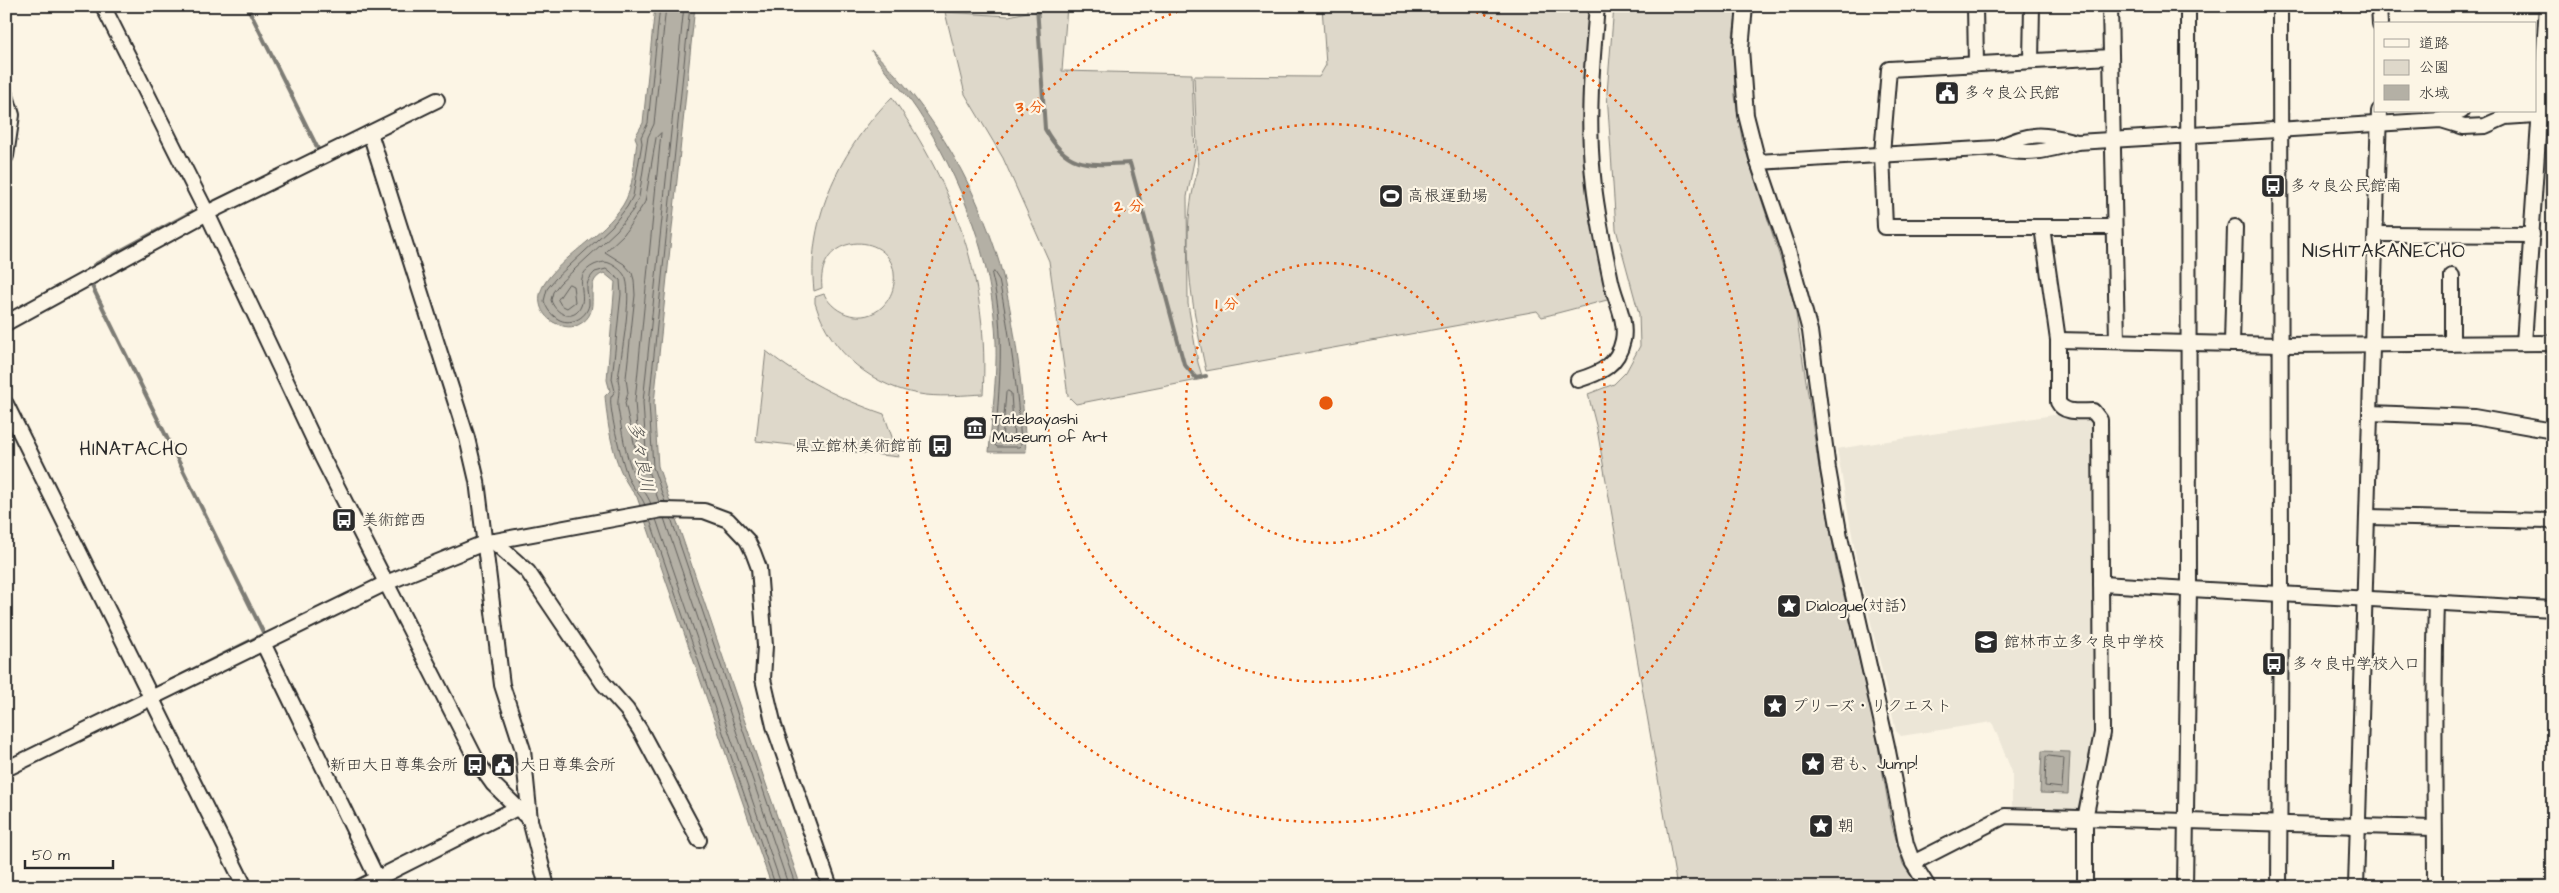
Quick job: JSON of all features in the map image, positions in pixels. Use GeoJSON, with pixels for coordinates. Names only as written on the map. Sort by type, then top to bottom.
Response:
{"type":"FeatureCollection","features":[{"type":"Feature","properties":{"kind":"street"},"geometry":{"type":"LineString","coordinates":[[103,6],[207,213],[276,364],[478,763],[493,784],[530,820]]}},
{"type":"Feature","properties":{"kind":"street"},"geometry":{"type":"LineString","coordinates":[[1578,380],[1607,368],[1616,359],[1624,337],[1622,317],[1612,283],[1593,176],[1590,88],[1597,6]]}},
{"type":"Feature","properties":{"kind":"street"},"geometry":{"type":"LineString","coordinates":[[1745,6],[1741,49],[1746,115],[1758,162],[1788,250],[1810,331],[1828,469],[1840,537],[1887,746],[1906,844],[1913,863],[1928,887]]}},
{"type":"Feature","properties":{"kind":"street"},"geometry":{"type":"LineString","coordinates":[[1975,6],[1976,64]]}},
{"type":"Feature","properties":{"kind":"street"},"geometry":{"type":"LineString","coordinates":[[2031,61],[2032,6]]}},
{"type":"Feature","properties":{"kind":"street"},"geometry":{"type":"LineString","coordinates":[[2110,6],[2117,341]]}},
{"type":"Feature","properties":{"kind":"street"},"geometry":{"type":"LineString","coordinates":[[2185,887],[2190,588],[2188,6]]}},
{"type":"Feature","properties":{"kind":"street"},"geometry":{"type":"LineString","coordinates":[[2279,887],[2282,129],[2280,6]]}},
{"type":"Feature","properties":{"kind":"street"},"geometry":{"type":"LineString","coordinates":[[2379,6],[2380,22]]}},
{"type":"Feature","properties":{"kind":"street"},"geometry":{"type":"LineString","coordinates":[[2524,344],[2532,235],[2546,114],[2541,28],[2548,6]]}},
{"type":"Feature","properties":{"kind":"street"},"geometry":{"type":"LineString","coordinates":[[2111,57],[1889,69],[1882,154],[1885,228],[2114,227]]}},
{"type":"Feature","properties":{"kind":"street"},"geometry":{"type":"LineString","coordinates":[[6,96],[12,115],[6,156]]}},
{"type":"Feature","properties":{"kind":"street"},"geometry":{"type":"LineString","coordinates":[[6,323],[207,213],[437,100]]}},
{"type":"Feature","properties":{"kind":"street"},"geometry":{"type":"LineString","coordinates":[[2442,120],[2460,112]]}},
{"type":"Feature","properties":{"kind":"street"},"geometry":{"type":"LineString","coordinates":[[2490,112],[2505,117]]}},
{"type":"Feature","properties":{"kind":"street"},"geometry":{"type":"LineString","coordinates":[[1758,162],[1997,148],[2018,137],[2047,134],[2077,142],[2282,129],[2379,118],[2442,120],[2464,127],[2485,126],[2505,117],[2546,114]]}},
{"type":"Feature","properties":{"kind":"street"},"geometry":{"type":"LineString","coordinates":[[2356,887],[2379,118]]}},
{"type":"Feature","properties":{"kind":"street"},"geometry":{"type":"LineString","coordinates":[[370,133],[467,438],[488,542],[502,685],[523,750],[530,820],[547,887]]}},
{"type":"Feature","properties":{"kind":"street"},"geometry":{"type":"LineString","coordinates":[[2042,227],[2058,340],[2058,402],[2061,408],[2093,411],[2100,420],[2102,733],[2086,820],[2085,887]]}},
{"type":"Feature","properties":{"kind":"street"},"geometry":{"type":"LineString","coordinates":[[2232,344],[2235,227]]}},
{"type":"Feature","properties":{"kind":"street"},"geometry":{"type":"LineString","coordinates":[[2376,234],[2532,235]]}},
{"type":"Feature","properties":{"kind":"street"},"geometry":{"type":"LineString","coordinates":[[2452,276],[2452,344]]}},
{"type":"Feature","properties":{"kind":"street"},"geometry":{"type":"LineString","coordinates":[[2058,340],[2188,344],[2553,343]]}},
{"type":"Feature","properties":{"kind":"street"},"geometry":{"type":"LineString","coordinates":[[6,404],[245,887]]}},
{"type":"Feature","properties":{"kind":"street"},"geometry":{"type":"LineString","coordinates":[[2370,413],[2474,417],[2553,431]]}},
{"type":"Feature","properties":{"kind":"street"},"geometry":{"type":"LineString","coordinates":[[6,770],[386,583],[488,542],[662,510],[688,509],[704,511],[728,520],[747,540],[753,552],[758,568],[764,636],[763,679],[774,726],[830,887]]}},
{"type":"Feature","properties":{"kind":"street"},"geometry":{"type":"LineString","coordinates":[[2368,517],[2553,521]]}},
{"type":"Feature","properties":{"kind":"street"},"geometry":{"type":"LineString","coordinates":[[488,542],[528,572],[603,683],[627,710],[645,738],[699,840]]}},
{"type":"Feature","properties":{"kind":"street"},"geometry":{"type":"LineString","coordinates":[[2101,584],[2553,609]]}},
{"type":"Feature","properties":{"kind":"street"},"geometry":{"type":"LineString","coordinates":[[2435,887],[2434,828],[2436,782],[2433,719],[2436,603]]}},
{"type":"Feature","properties":{"kind":"street"},"geometry":{"type":"LineString","coordinates":[[263,643],[377,878]]}},
{"type":"Feature","properties":{"kind":"street"},"geometry":{"type":"LineString","coordinates":[[360,887],[517,808]]}},
{"type":"Feature","properties":{"kind":"street"},"geometry":{"type":"LineString","coordinates":[[1913,863],[2005,816],[2186,823],[2434,828]]}},
{"type":"Feature","properties":{"kind":"shaded area","name":"館林市立多々良中学校"},"geometry":{"type":"Polygon","coordinates":[[[2053,415],[2089,417],[2096,422],[2097,732],[2083,807],[2078,813],[2016,810],[2012,806],[2012,772],[1992,722],[1901,736],[1896,731],[1857,563],[1837,449],[2053,415]]]}},
{"type":"Feature","properties":{"kind":"green space"},"geometry":{"type":"Polygon","coordinates":[[[1027,6],[1067,6],[1062,71],[1192,74],[1195,156],[1187,197],[1188,304],[1198,363],[1203,379],[1076,404],[1068,396],[1049,261],[1003,158],[965,94],[945,12],[1009,16],[1027,12],[1027,6]]]}},
{"type":"Feature","properties":{"kind":"green space","name":"高根運動場"},"geometry":{"type":"Polygon","coordinates":[[[1322,6],[1589,6],[1584,96],[1590,208],[1611,299],[1542,317],[1537,311],[1206,371],[1196,322],[1189,271],[1189,220],[1198,170],[1194,76],[1319,77],[1326,65],[1322,6]]]}},
{"type":"Feature","properties":{"kind":"green space"},"geometry":{"type":"Polygon","coordinates":[[[1614,6],[1737,6],[1733,37],[1735,96],[1742,139],[1794,301],[1818,461],[1836,562],[1874,723],[1892,825],[1903,864],[1918,887],[1677,887],[1597,429],[1588,394],[1614,384],[1626,372],[1640,346],[1639,314],[1616,229],[1607,93],[1614,6]]]}},
{"type":"Feature","properties":{"kind":"green space"},"geometry":{"type":"Polygon","coordinates":[[[892,97],[934,166],[964,238],[974,275],[981,313],[984,353],[983,394],[926,395],[888,385],[856,365],[843,352],[831,337],[815,303],[815,297],[824,294],[835,308],[842,312],[850,315],[867,315],[882,307],[892,293],[894,283],[892,266],[884,253],[872,245],[858,243],[843,246],[831,254],[823,268],[822,288],[814,291],[813,264],[816,237],[822,211],[831,186],[843,162],[858,139],[892,97]]]}},
{"type":"Feature","properties":{"kind":"green space"},"geometry":{"type":"Polygon","coordinates":[[[766,351],[822,388],[884,414],[899,457],[756,441],[766,351]]]}},
{"type":"Feature","properties":{"kind":"water","name":"多々良川"},"geometry":{"type":"Polygon","coordinates":[[[655,6],[695,6],[654,403],[658,466],[801,887],[772,887],[637,497],[623,475],[614,450],[610,436],[605,396],[610,391],[607,380],[615,282],[604,273],[597,277],[593,283],[590,313],[586,319],[575,326],[559,325],[553,322],[545,315],[540,306],[541,291],[551,275],[571,255],[605,227],[627,198],[633,174],[637,142],[635,137],[643,123],[655,6]]]}},
{"type":"Feature","properties":{"kind":"water"},"geometry":{"type":"Polygon","coordinates":[[[871,50],[894,73],[935,126],[969,186],[984,218],[1004,280],[1013,323],[1021,387],[1026,452],[989,452],[995,383],[996,342],[989,281],[981,251],[961,191],[933,136],[912,102],[871,50]]]}},
{"type":"Feature","properties":{"kind":"water"},"geometry":{"type":"Polygon","coordinates":[[[2042,751],[2070,752],[2068,794],[2040,793],[2042,751]]]}},
{"type":"Feature","properties":{"kind":"waterway"},"geometry":{"type":"LineString","coordinates":[[247,6],[319,151],[317,152]]}},
{"type":"Feature","properties":{"kind":"waterway"},"geometry":{"type":"LineString","coordinates":[[1037,6],[1045,129],[1053,142],[1070,158],[1090,164],[1130,163],[1184,364],[1196,378],[1206,376]]}},
{"type":"Feature","properties":{"kind":"waterway"},"geometry":{"type":"LineString","coordinates":[[211,203],[252,183]]}},
{"type":"Feature","properties":{"kind":"waterway"},"geometry":{"type":"LineString","coordinates":[[94,265],[192,212]]}},
{"type":"Feature","properties":{"kind":"waterway"},"geometry":{"type":"LineString","coordinates":[[92,286],[264,634],[158,687]]}},
{"type":"Feature","properties":{"kind":"place","name":"多々良公民館"},"geometry":{"type":"Point","coordinates":[1947,93]}},
{"type":"Feature","properties":{"kind":"place","name":"多々良公民館南"},"geometry":{"type":"Point","coordinates":[2273,186]}},
{"type":"Feature","properties":{"kind":"place","name":"高根運動場"},"geometry":{"type":"Point","coordinates":[1391,196]}},
{"type":"Feature","properties":{"kind":"place","name":"Tatebayashi Museum of Art"},"geometry":{"type":"Point","coordinates":[975,428]}},
{"type":"Feature","properties":{"kind":"place","name":"県立館林美術館前"},"geometry":{"type":"Point","coordinates":[940,446]}},
{"type":"Feature","properties":{"kind":"place","name":"美術館西"},"geometry":{"type":"Point","coordinates":[344,520]}},
{"type":"Feature","properties":{"kind":"place","name":"Dialogue(対話)"},"geometry":{"type":"Point","coordinates":[1789,606]}},
{"type":"Feature","properties":{"kind":"place","name":"館林市立多々良中学校"},"geometry":{"type":"Point","coordinates":[1986,642]}},
{"type":"Feature","properties":{"kind":"place","name":"多々良中学校入口"},"geometry":{"type":"Point","coordinates":[2274,664]}},
{"type":"Feature","properties":{"kind":"place","name":"プリーズ・リクエスト"},"geometry":{"type":"Point","coordinates":[1775,706]}},
{"type":"Feature","properties":{"kind":"place","name":"君も、Jump!"},"geometry":{"type":"Point","coordinates":[1813,764]}},
{"type":"Feature","properties":{"kind":"place","name":"新田大日尊集会所"},"geometry":{"type":"Point","coordinates":[475,765]}},
{"type":"Feature","properties":{"kind":"place","name":"大日尊集会所"},"geometry":{"type":"Point","coordinates":[503,765]}},
{"type":"Feature","properties":{"kind":"place","name":"朝"},"geometry":{"type":"Point","coordinates":[1821,826]}},
{"type":"Feature","properties":{"kind":"district","name":"NISHITAKANECHO"},"geometry":{"type":"Point","coordinates":[2384,251]}},
{"type":"Feature","properties":{"kind":"district","name":"HINATACHO"},"geometry":{"type":"Point","coordinates":[134,449]}}]}
